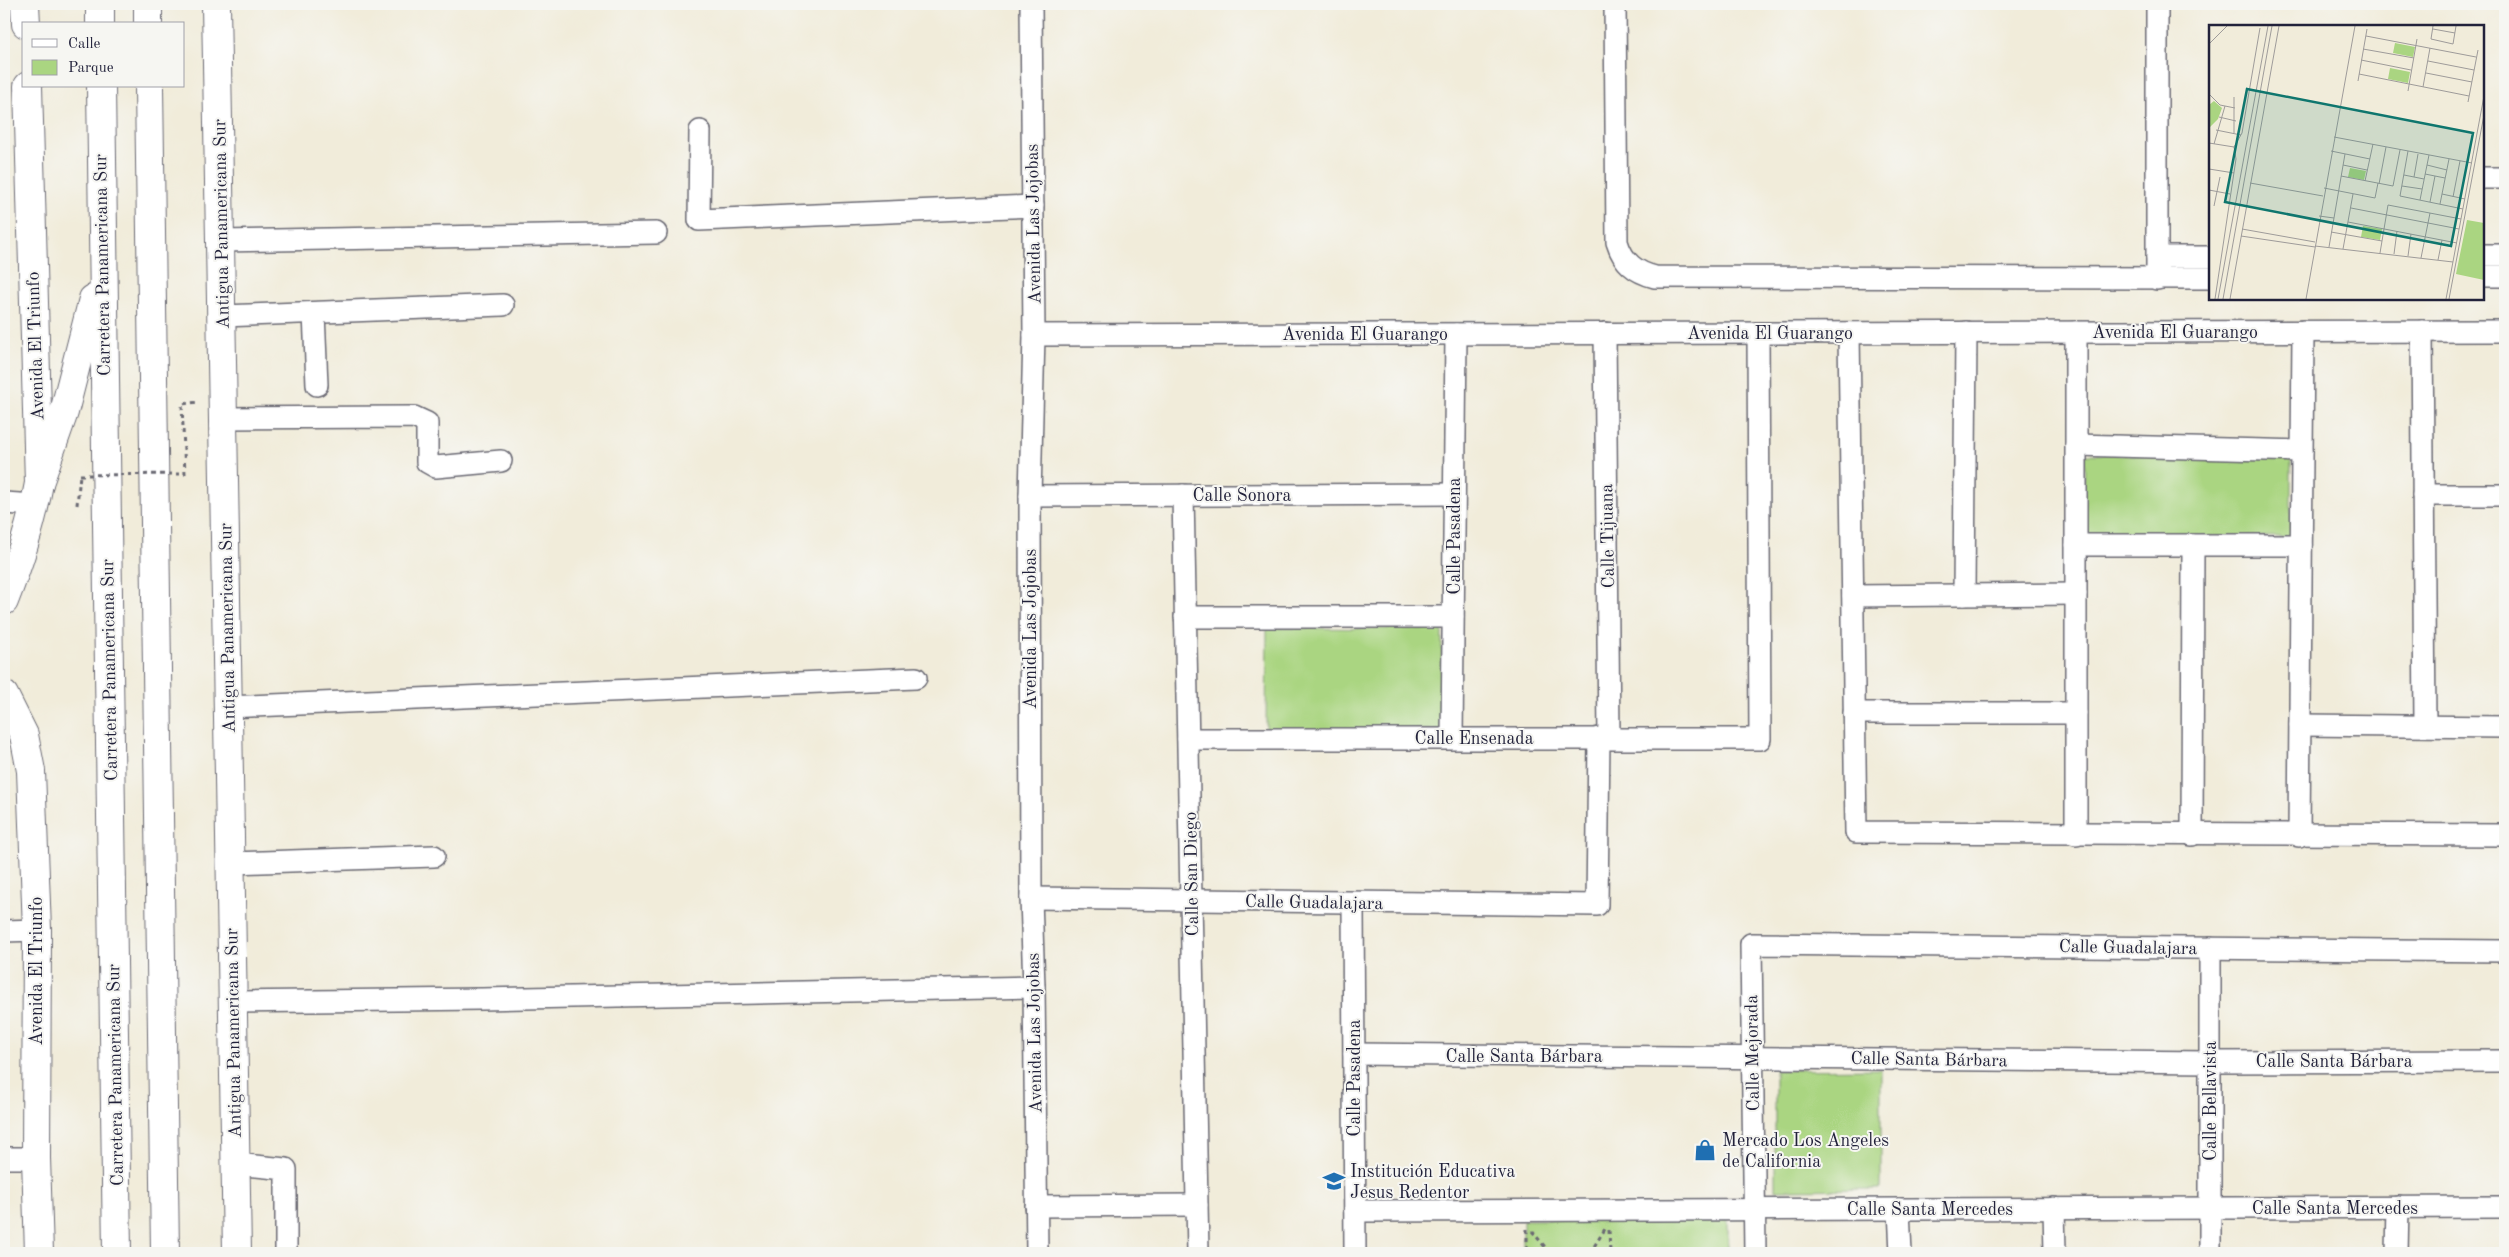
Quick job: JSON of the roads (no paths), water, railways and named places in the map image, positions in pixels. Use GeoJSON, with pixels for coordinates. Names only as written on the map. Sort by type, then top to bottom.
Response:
{"type":"FeatureCollection","features":[{"type":"Feature","properties":{"kind":"main road"},"geometry":{"type":"LineString","coordinates":[[25,4],[26,22]]}},
{"type":"Feature","properties":{"kind":"main road"},"geometry":{"type":"LineString","coordinates":[[100,4],[100,22]]}},
{"type":"Feature","properties":{"kind":"main road"},"geometry":{"type":"LineString","coordinates":[[148,4],[148,22]]}},
{"type":"Feature","properties":{"kind":"main road","name":"Antigua Panamericana Sur"},"geometry":{"type":"LineString","coordinates":[[216,4],[222,242],[237,1253]]}},
{"type":"Feature","properties":{"kind":"main road","name":"Avenida El Triunfo"},"geometry":{"type":"LineString","coordinates":[[4,601],[22,553],[37,494],[28,88]]}},
{"type":"Feature","properties":{"kind":"main road","name":"Carretera Panamericana Sur"},"geometry":{"type":"LineString","coordinates":[[101,88],[117,1253]]}},
{"type":"Feature","properties":{"kind":"main road"},"geometry":{"type":"LineString","coordinates":[[149,88],[165,1253]]}},
{"type":"Feature","properties":{"kind":"main road"},"geometry":{"type":"LineString","coordinates":[[37,494],[64,412],[102,261]]}},
{"type":"Feature","properties":{"kind":"main road","name":"Avenida El Triunfo"},"geometry":{"type":"LineString","coordinates":[[4,695],[24,735],[31,771],[37,930],[36,1158],[38,1253]]}},
{"type":"Feature","properties":{"kind":"street","name":"Avenida Las Jojobas"},"geometry":{"type":"LineString","coordinates":[[1031,4],[1034,335],[1030,496],[1031,898],[1037,1253]]}},
{"type":"Feature","properties":{"kind":"street"},"geometry":{"type":"LineString","coordinates":[[1615,4],[1617,242],[1627,262],[1644,274],[1655,277],[2209,278]]}},
{"type":"Feature","properties":{"kind":"street"},"geometry":{"type":"LineString","coordinates":[[2156,4],[2157,279]]}},
{"type":"Feature","properties":{"kind":"street"},"geometry":{"type":"LineString","coordinates":[[700,131],[699,220],[1033,206]]}},
{"type":"Feature","properties":{"kind":"street"},"geometry":{"type":"LineString","coordinates":[[2484,178],[2505,178]]}},
{"type":"Feature","properties":{"kind":"street"},"geometry":{"type":"LineString","coordinates":[[222,242],[656,233]]}},
{"type":"Feature","properties":{"kind":"street"},"geometry":{"type":"LineString","coordinates":[[2484,255],[2505,255]]}},
{"type":"Feature","properties":{"kind":"street"},"geometry":{"type":"LineString","coordinates":[[2157,257],[2209,257]]}},
{"type":"Feature","properties":{"kind":"street"},"geometry":{"type":"LineString","coordinates":[[2484,276],[2505,276]]}},
{"type":"Feature","properties":{"kind":"street"},"geometry":{"type":"LineString","coordinates":[[223,316],[504,305]]}},
{"type":"Feature","properties":{"kind":"street"},"geometry":{"type":"LineString","coordinates":[[314,312],[317,385]]}},
{"type":"Feature","properties":{"kind":"street"},"geometry":{"type":"LineString","coordinates":[[2299,836],[2303,331]]}},
{"type":"Feature","properties":{"kind":"street"},"geometry":{"type":"LineString","coordinates":[[2422,331],[2425,726]]}},
{"type":"Feature","properties":{"kind":"street","name":"Avenida El Guarango"},"geometry":{"type":"LineString","coordinates":[[1034,335],[2505,331]]}},
{"type":"Feature","properties":{"kind":"street"},"geometry":{"type":"LineString","coordinates":[[1964,595],[1966,332]]}},
{"type":"Feature","properties":{"kind":"street"},"geometry":{"type":"LineString","coordinates":[[2076,332],[2076,834]]}},
{"type":"Feature","properties":{"kind":"street","name":"Calle Tijuana"},"geometry":{"type":"LineString","coordinates":[[1597,905],[1604,738],[1605,333]]}},
{"type":"Feature","properties":{"kind":"street","name":"Calle Ensenada"},"geometry":{"type":"LineString","coordinates":[[1188,739],[1760,739],[1758,333]]}},
{"type":"Feature","properties":{"kind":"street"},"geometry":{"type":"LineString","coordinates":[[1849,333],[1856,832],[2299,836],[2505,835]]}},
{"type":"Feature","properties":{"kind":"street","name":"Calle Pasadena"},"geometry":{"type":"LineString","coordinates":[[1452,738],[1456,334]]}},
{"type":"Feature","properties":{"kind":"street"},"geometry":{"type":"LineString","coordinates":[[224,418],[414,416],[426,423],[427,462],[436,467],[501,461]]}},
{"type":"Feature","properties":{"kind":"street"},"geometry":{"type":"LineString","coordinates":[[2076,445],[2302,450]]}},
{"type":"Feature","properties":{"kind":"street"},"geometry":{"type":"LineString","coordinates":[[4,503],[37,494]]}},
{"type":"Feature","properties":{"kind":"street","name":"Calle Sonora"},"geometry":{"type":"LineString","coordinates":[[1030,496],[1454,494]]}},
{"type":"Feature","properties":{"kind":"street","name":"Calle San Diego"},"geometry":{"type":"LineString","coordinates":[[1183,495],[1198,1253]]}},
{"type":"Feature","properties":{"kind":"street"},"geometry":{"type":"LineString","coordinates":[[2423,495],[2505,495]]}},
{"type":"Feature","properties":{"kind":"street"},"geometry":{"type":"LineString","coordinates":[[2076,545],[2301,545]]}},
{"type":"Feature","properties":{"kind":"street"},"geometry":{"type":"LineString","coordinates":[[2192,545],[2192,835]]}},
{"type":"Feature","properties":{"kind":"street"},"geometry":{"type":"LineString","coordinates":[[1853,596],[2076,594]]}},
{"type":"Feature","properties":{"kind":"street"},"geometry":{"type":"LineString","coordinates":[[1185,617],[1453,617]]}},
{"type":"Feature","properties":{"kind":"street"},"geometry":{"type":"LineString","coordinates":[[228,707],[916,678]]}},
{"type":"Feature","properties":{"kind":"street"},"geometry":{"type":"LineString","coordinates":[[1854,713],[2076,712]]}},
{"type":"Feature","properties":{"kind":"street"},"geometry":{"type":"LineString","coordinates":[[2300,725],[2505,727]]}},
{"type":"Feature","properties":{"kind":"street"},"geometry":{"type":"LineString","coordinates":[[231,863],[434,856]]}},
{"type":"Feature","properties":{"kind":"street","name":"Calle Guadalajara"},"geometry":{"type":"LineString","coordinates":[[1031,898],[1597,905]]}},
{"type":"Feature","properties":{"kind":"street","name":"Calle Pasadena"},"geometry":{"type":"LineString","coordinates":[[1353,903],[1355,1253]]}},
{"type":"Feature","properties":{"kind":"street"},"geometry":{"type":"LineString","coordinates":[[4,931],[37,930]]}},
{"type":"Feature","properties":{"kind":"street","name":"Calle Guadalajara"},"geometry":{"type":"LineString","coordinates":[[1751,944],[2505,951]]}},
{"type":"Feature","properties":{"kind":"street","name":"Calle Mejorada"},"geometry":{"type":"LineString","coordinates":[[1751,944],[1755,1253]]}},
{"type":"Feature","properties":{"kind":"street","name":"Calle Bellavista"},"geometry":{"type":"LineString","coordinates":[[2210,948],[2210,1253]]}},
{"type":"Feature","properties":{"kind":"street"},"geometry":{"type":"LineString","coordinates":[[232,1002],[482,999],[1034,987]]}},
{"type":"Feature","properties":{"kind":"street","name":"Calle Santa Bárbara"},"geometry":{"type":"LineString","coordinates":[[1354,1054],[2210,1062],[2505,1061]]}},
{"type":"Feature","properties":{"kind":"street"},"geometry":{"type":"LineString","coordinates":[[4,1158],[36,1158]]}},
{"type":"Feature","properties":{"kind":"street"},"geometry":{"type":"LineString","coordinates":[[236,1164],[286,1169],[286,1253]]}},
{"type":"Feature","properties":{"kind":"street"},"geometry":{"type":"LineString","coordinates":[[1036,1206],[1197,1205]]}},
{"type":"Feature","properties":{"kind":"street"},"geometry":{"type":"LineString","coordinates":[[2397,1253],[2398,1207]]}},
{"type":"Feature","properties":{"kind":"street","name":"Calle Santa Mercedes"},"geometry":{"type":"LineString","coordinates":[[1354,1211],[2505,1207]]}},
{"type":"Feature","properties":{"kind":"street"},"geometry":{"type":"LineString","coordinates":[[2054,1208],[2056,1253]]}},
{"type":"Feature","properties":{"kind":"street"},"geometry":{"type":"LineString","coordinates":[[1899,1209],[1901,1253]]}},
{"type":"Feature","properties":{"kind":"place","name":"Mercado Los Angeles de California"},"geometry":{"type":"Point","coordinates":[1705,1150]}},
{"type":"Feature","properties":{"kind":"place","name":"Institución Educativa Jesus Redentor"},"geometry":{"type":"Point","coordinates":[1334,1181]}}]}
